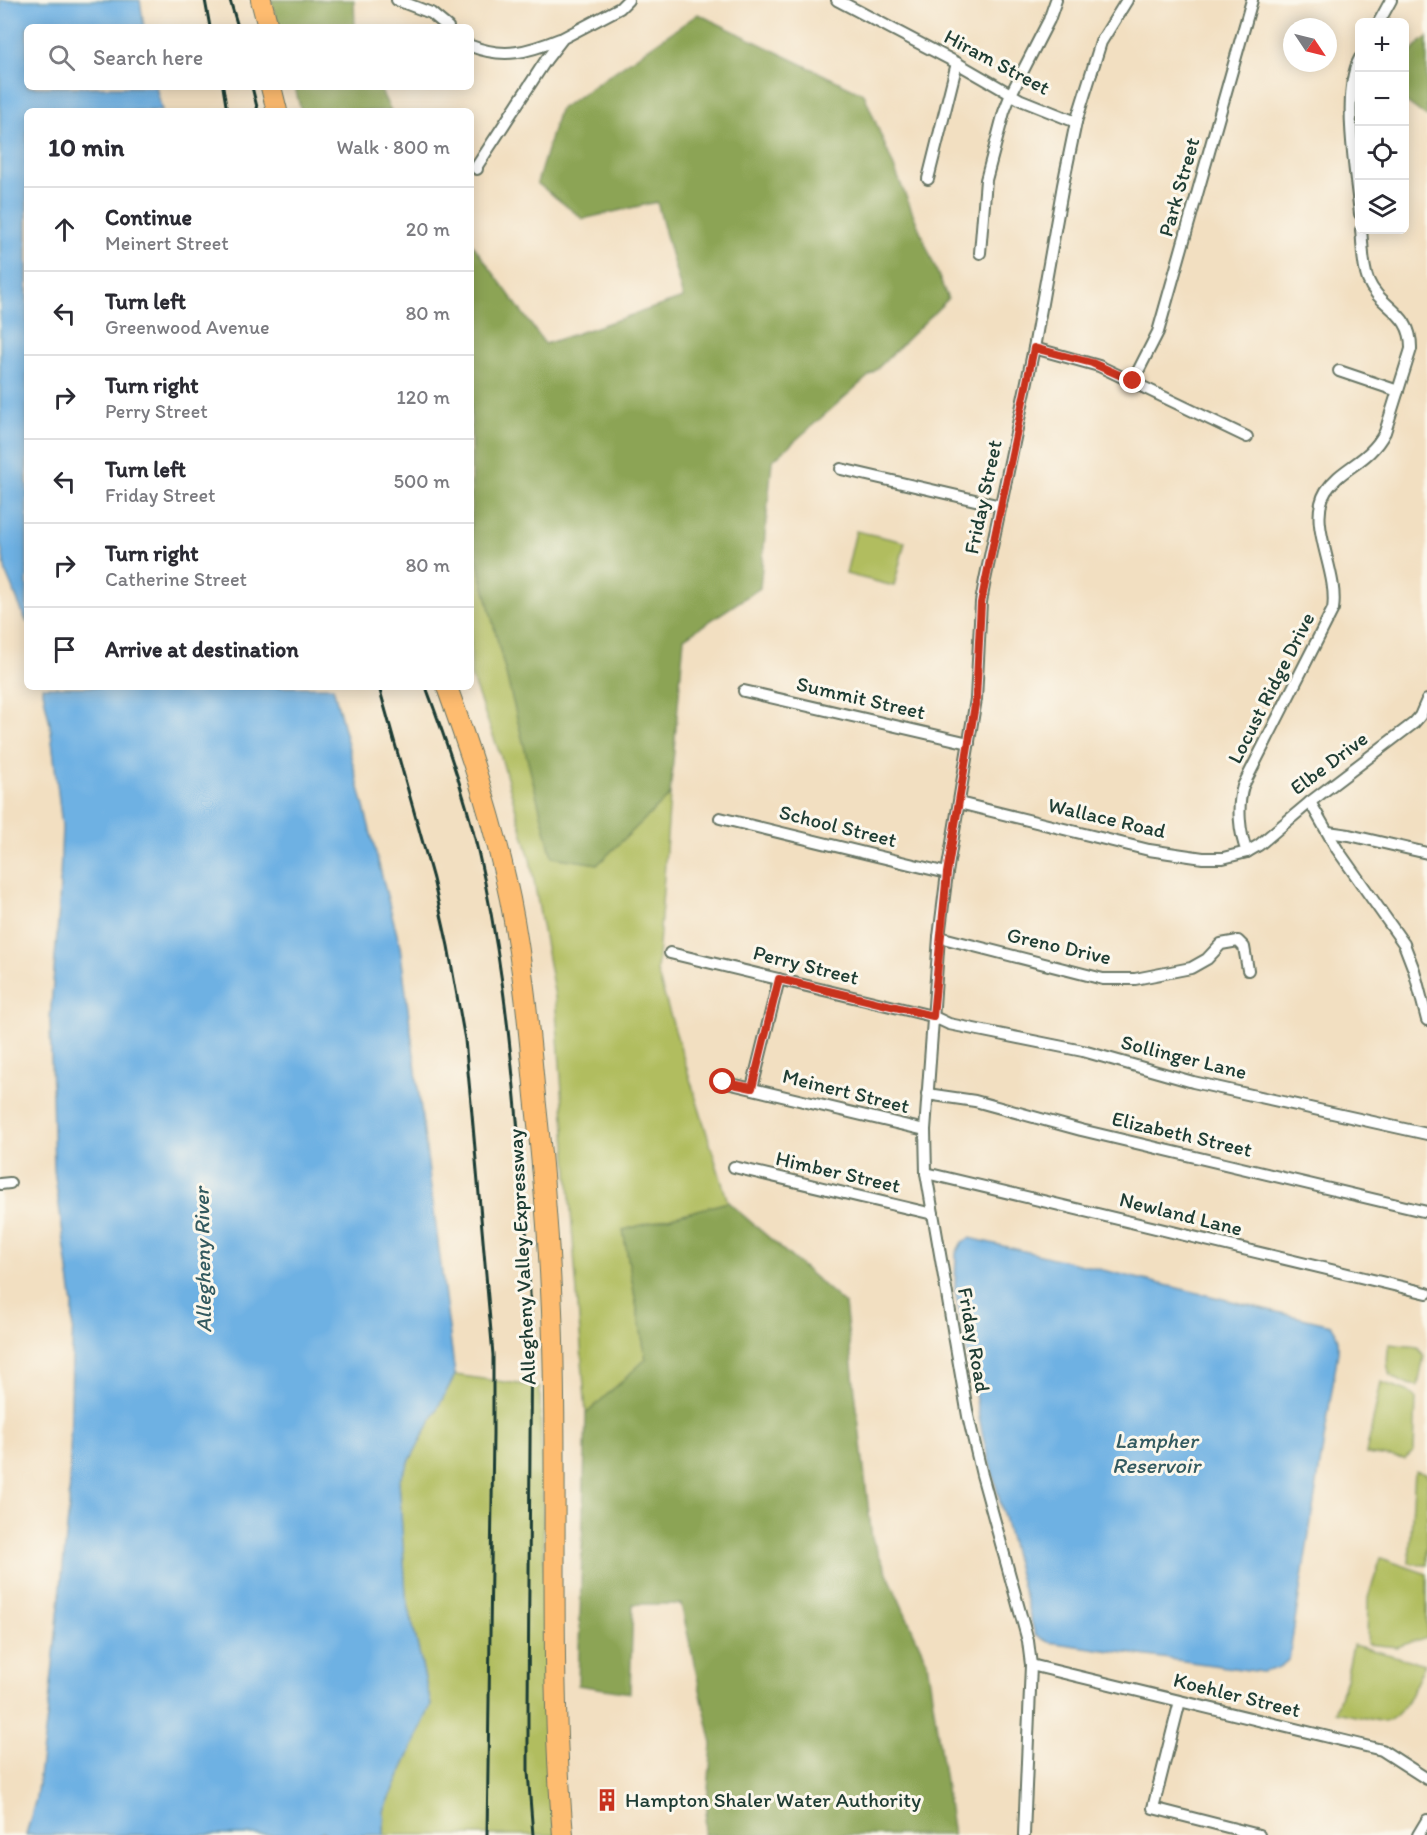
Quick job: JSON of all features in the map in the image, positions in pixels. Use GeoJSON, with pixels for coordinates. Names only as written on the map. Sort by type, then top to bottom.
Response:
{"type":"FeatureCollection","features":[{"type":"Feature","properties":{"kind":"highway"},"geometry":{"type":"LineString","coordinates":[[249,0],[255,24]]}},
{"type":"Feature","properties":{"kind":"highway"},"geometry":{"type":"LineString","coordinates":[[261,0],[267,24]]}},
{"type":"Feature","properties":{"kind":"highway"},"geometry":{"type":"LineString","coordinates":[[272,90],[276,108]]}},
{"type":"Feature","properties":{"kind":"highway"},"geometry":{"type":"LineString","coordinates":[[285,90],[289,108]]}},
{"type":"Feature","properties":{"kind":"highway","name":"Allegheny Valley Expressway"},"geometry":{"type":"LineString","coordinates":[[448,690],[471,752],[499,854],[519,955],[531,1054],[548,1238],[552,1312],[555,1697],[557,1766],[563,1835]]}},
{"type":"Feature","properties":{"kind":"highway","name":"Allegheny Valley Expressway"},"geometry":{"type":"LineString","coordinates":[[461,690],[489,770],[513,863],[536,980],[547,1081],[561,1240],[566,1711],[574,1835]]}},
{"type":"Feature","properties":{"kind":"street"},"geometry":{"type":"LineString","coordinates":[[397,0],[431,13],[445,24]]}},
{"type":"Feature","properties":{"kind":"street"},"geometry":{"type":"LineString","coordinates":[[474,47],[499,54],[512,54],[543,46],[620,8],[628,0]]}},
{"type":"Feature","properties":{"kind":"street","name":"Hiram Street"},"geometry":{"type":"LineString","coordinates":[[837,0],[1011,94],[1076,123]]}},
{"type":"Feature","properties":{"kind":"street"},"geometry":{"type":"LineString","coordinates":[[980,253],[986,180],[1011,94],[1049,20],[1056,0]]}},
{"type":"Feature","properties":{"kind":"street","name":"Friday Street"},"geometry":{"type":"LineString","coordinates":[[933,1016],[947,873],[979,672],[981,603],[1034,348],[1076,123],[1101,42],[1127,0]]}},
{"type":"Feature","properties":{"kind":"street","name":"Park Street"},"geometry":{"type":"LineString","coordinates":[[1133,381],[1158,332],[1252,0]]}},
{"type":"Feature","properties":{"kind":"street"},"geometry":{"type":"LineString","coordinates":[[1381,18],[1391,0]]}},
{"type":"Feature","properties":{"kind":"street"},"geometry":{"type":"LineString","coordinates":[[477,169],[546,60],[563,38]]}},
{"type":"Feature","properties":{"kind":"street"},"geometry":{"type":"LineString","coordinates":[[928,179],[957,63]]}},
{"type":"Feature","properties":{"kind":"street"},"geometry":{"type":"LineString","coordinates":[[1355,69],[1352,77],[1351,106],[1356,180]]}},
{"type":"Feature","properties":{"kind":"street","name":"Locust Ridge Drive"},"geometry":{"type":"LineString","coordinates":[[1247,852],[1239,806],[1243,786],[1333,609],[1335,590],[1320,530],[1319,516],[1323,499],[1335,481],[1372,452],[1379,442],[1411,349],[1411,338],[1401,316],[1368,281],[1361,234]]}},
{"type":"Feature","properties":{"kind":"street"},"geometry":{"type":"LineString","coordinates":[[1034,348],[1092,363],[1247,437]]}},
{"type":"Feature","properties":{"kind":"street"},"geometry":{"type":"LineString","coordinates":[[1339,371],[1398,391]]}},
{"type":"Feature","properties":{"kind":"street"},"geometry":{"type":"LineString","coordinates":[[841,469],[1001,506]]}},
{"type":"Feature","properties":{"kind":"street","name":"Summit Street"},"geometry":{"type":"LineString","coordinates":[[744,690],[969,743]]}},
{"type":"Feature","properties":{"kind":"street","name":"Elbe Drive"},"geometry":{"type":"LineString","coordinates":[[1247,852],[1271,836],[1310,802],[1424,718],[1427,700]]}},
{"type":"Feature","properties":{"kind":"street"},"geometry":{"type":"LineString","coordinates":[[1310,802],[1337,849],[1404,944],[1414,970],[1427,1020]]}},
{"type":"Feature","properties":{"kind":"street","name":"Wallace Road"},"geometry":{"type":"LineString","coordinates":[[959,803],[1149,850],[1203,858],[1223,858],[1247,852]]}},
{"type":"Feature","properties":{"kind":"street","name":"School Street"},"geometry":{"type":"LineString","coordinates":[[720,818],[947,873]]}},
{"type":"Feature","properties":{"kind":"street"},"geometry":{"type":"LineString","coordinates":[[1328,832],[1427,854]]}},
{"type":"Feature","properties":{"kind":"street","name":"Greno Drive"},"geometry":{"type":"LineString","coordinates":[[939,938],[1103,978],[1135,978],[1191,968],[1207,959],[1221,944],[1238,942],[1244,947],[1248,970]]}},
{"type":"Feature","properties":{"kind":"street","name":"Perry Street"},"geometry":{"type":"LineString","coordinates":[[670,953],[933,1016]]}},
{"type":"Feature","properties":{"kind":"street"},"geometry":{"type":"LineString","coordinates":[[752,1088],[779,979]]}},
{"type":"Feature","properties":{"kind":"street","name":"Friday Road"},"geometry":{"type":"LineString","coordinates":[[933,1016],[925,1130],[926,1173],[968,1416],[1028,1641],[1031,1665],[1024,1835]]}},
{"type":"Feature","properties":{"kind":"street","name":"Sollinger Lane"},"geometry":{"type":"LineString","coordinates":[[933,1016],[949,1024],[1083,1051],[1193,1082],[1427,1134]]}},
{"type":"Feature","properties":{"kind":"street","name":"Meinert Street"},"geometry":{"type":"LineString","coordinates":[[723,1082],[925,1130]]}},
{"type":"Feature","properties":{"kind":"street","name":"Elizabeth Street"},"geometry":{"type":"LineString","coordinates":[[927,1094],[975,1101],[1081,1130],[1427,1212]]}},
{"type":"Feature","properties":{"kind":"street","name":"Himber Street"},"geometry":{"type":"LineString","coordinates":[[734,1167],[933,1214]]}},
{"type":"Feature","properties":{"kind":"street","name":"Newland Lane"},"geometry":{"type":"LineString","coordinates":[[926,1173],[1427,1293]]}},
{"type":"Feature","properties":{"kind":"street","name":"Koehler Street"},"geometry":{"type":"LineString","coordinates":[[1031,1665],[1382,1750],[1427,1779]]}},
{"type":"Feature","properties":{"kind":"street"},"geometry":{"type":"LineString","coordinates":[[1180,1701],[1153,1808],[1259,1835]]}},
{"type":"Feature","properties":{"kind":"street"},"geometry":{"type":"LineString","coordinates":[[1418,1835],[1427,1820]]}},
{"type":"Feature","properties":{"kind":"green space"},"geometry":{"type":"Polygon","coordinates":[[[271,0],[354,0],[355,24],[278,24],[271,0]]]}},
{"type":"Feature","properties":{"kind":"green space"},"geometry":{"type":"Polygon","coordinates":[[[698,14],[864,94],[948,299],[879,367],[772,461],[760,588],[684,638],[670,795],[598,864],[552,857],[474,547],[474,246],[545,344],[683,298],[657,202],[583,219],[537,183],[559,110],[698,14]]]}},
{"type":"Feature","properties":{"kind":"green space"},"geometry":{"type":"Polygon","coordinates":[[[1427,37],[1427,117],[1409,104],[1409,56],[1427,37]]]}},
{"type":"Feature","properties":{"kind":"green space"},"geometry":{"type":"Polygon","coordinates":[[[296,90],[380,90],[390,108],[300,108],[296,90]]]}},
{"type":"Feature","properties":{"kind":"green space"},"geometry":{"type":"Polygon","coordinates":[[[856,531],[905,542],[894,586],[846,574],[856,531]]]}},
{"type":"Feature","properties":{"kind":"green space"},"geometry":{"type":"Polygon","coordinates":[[[474,547],[552,856],[598,864],[670,795],[657,972],[728,1202],[623,1230],[646,1359],[586,1414],[555,997],[530,859],[501,757],[474,684],[474,547]]]}},
{"type":"Feature","properties":{"kind":"green space"},"geometry":{"type":"Polygon","coordinates":[[[728,1202],[845,1304],[872,1539],[927,1662],[953,1835],[704,1835],[712,1744],[681,1604],[633,1604],[630,1693],[578,1685],[586,1414],[646,1359],[623,1230],[728,1202]]]}},
{"type":"Feature","properties":{"kind":"green space"},"geometry":{"type":"Polygon","coordinates":[[[1389,1344],[1418,1347],[1424,1356],[1418,1386],[1400,1381],[1390,1374],[1387,1362],[1389,1344]]]}},
{"type":"Feature","properties":{"kind":"green space"},"geometry":{"type":"Polygon","coordinates":[[[455,1375],[540,1387],[548,1723],[555,1835],[384,1835],[384,1811],[431,1705],[406,1595],[399,1481],[455,1375]]]}},
{"type":"Feature","properties":{"kind":"green space"},"geometry":{"type":"Polygon","coordinates":[[[1381,1382],[1407,1391],[1416,1398],[1414,1451],[1405,1459],[1366,1454],[1381,1382]]]}},
{"type":"Feature","properties":{"kind":"green space"},"geometry":{"type":"Polygon","coordinates":[[[1415,1471],[1427,1474],[1427,1565],[1409,1563],[1415,1471]]]}},
{"type":"Feature","properties":{"kind":"green space"},"geometry":{"type":"Polygon","coordinates":[[[1381,1558],[1427,1574],[1427,1637],[1397,1647],[1367,1644],[1368,1598],[1381,1558]]]}},
{"type":"Feature","properties":{"kind":"green space"},"geometry":{"type":"Polygon","coordinates":[[[1353,1645],[1425,1664],[1404,1707],[1391,1719],[1384,1722],[1335,1712],[1346,1679],[1353,1645]]]}},
{"type":"Feature","properties":{"kind":"water"},"geometry":{"type":"Polygon","coordinates":[[[0,0],[140,0],[144,24],[24,24],[24,90],[157,90],[161,108],[24,108],[24,616],[6,573],[0,541],[0,0]]]}},
{"type":"Feature","properties":{"kind":"water","name":"Allegheny River"},"geometry":{"type":"Polygon","coordinates":[[[43,690],[334,690],[400,946],[455,1375],[399,1481],[406,1595],[431,1705],[384,1811],[384,1835],[328,1835],[323,1831],[317,1835],[26,1835],[36,1798],[49,1703],[69,1508],[73,1305],[54,1170],[50,1020],[59,909],[62,826],[50,724],[43,690]]]}},
{"type":"Feature","properties":{"kind":"water","name":"Lampher Reservoir"},"geometry":{"type":"Polygon","coordinates":[[[970,1238],[1331,1325],[1338,1338],[1338,1352],[1289,1659],[1283,1665],[1262,1672],[1048,1642],[1035,1635],[983,1437],[955,1290],[956,1253],[962,1242],[970,1238]]]}},
{"type":"Feature","properties":{"kind":"railway"},"geometry":{"type":"LineString","coordinates":[[205,0],[209,24]]}},
{"type":"Feature","properties":{"kind":"railway"},"geometry":{"type":"LineString","coordinates":[[230,0],[237,24]]}},
{"type":"Feature","properties":{"kind":"railway"},"geometry":{"type":"LineString","coordinates":[[224,90],[226,108]]}},
{"type":"Feature","properties":{"kind":"railway"},"geometry":{"type":"LineString","coordinates":[[253,90],[257,108]]}},
{"type":"Feature","properties":{"kind":"railway"},"geometry":{"type":"LineString","coordinates":[[380,690],[433,879],[448,946],[465,1040],[471,1103],[493,1355],[487,1835]]}},
{"type":"Feature","properties":{"kind":"railway"},"geometry":{"type":"LineString","coordinates":[[427,690],[461,788],[485,884],[507,1018],[514,1086],[531,1314],[528,1772],[533,1835]]}},
{"type":"Feature","properties":{"kind":"place","name":"Hampton Shaler Water Authority"},"geometry":{"type":"Point","coordinates":[607,1800]}},
{"type":"Feature","properties":{"kind":"route"},"geometry":{"type":"LineString","coordinates":[[723,1082],[752,1088],[779,979],[933,1016],[947,873],[976,699],[981,603],[1034,348],[1092,363],[1133,381]]}}]}
